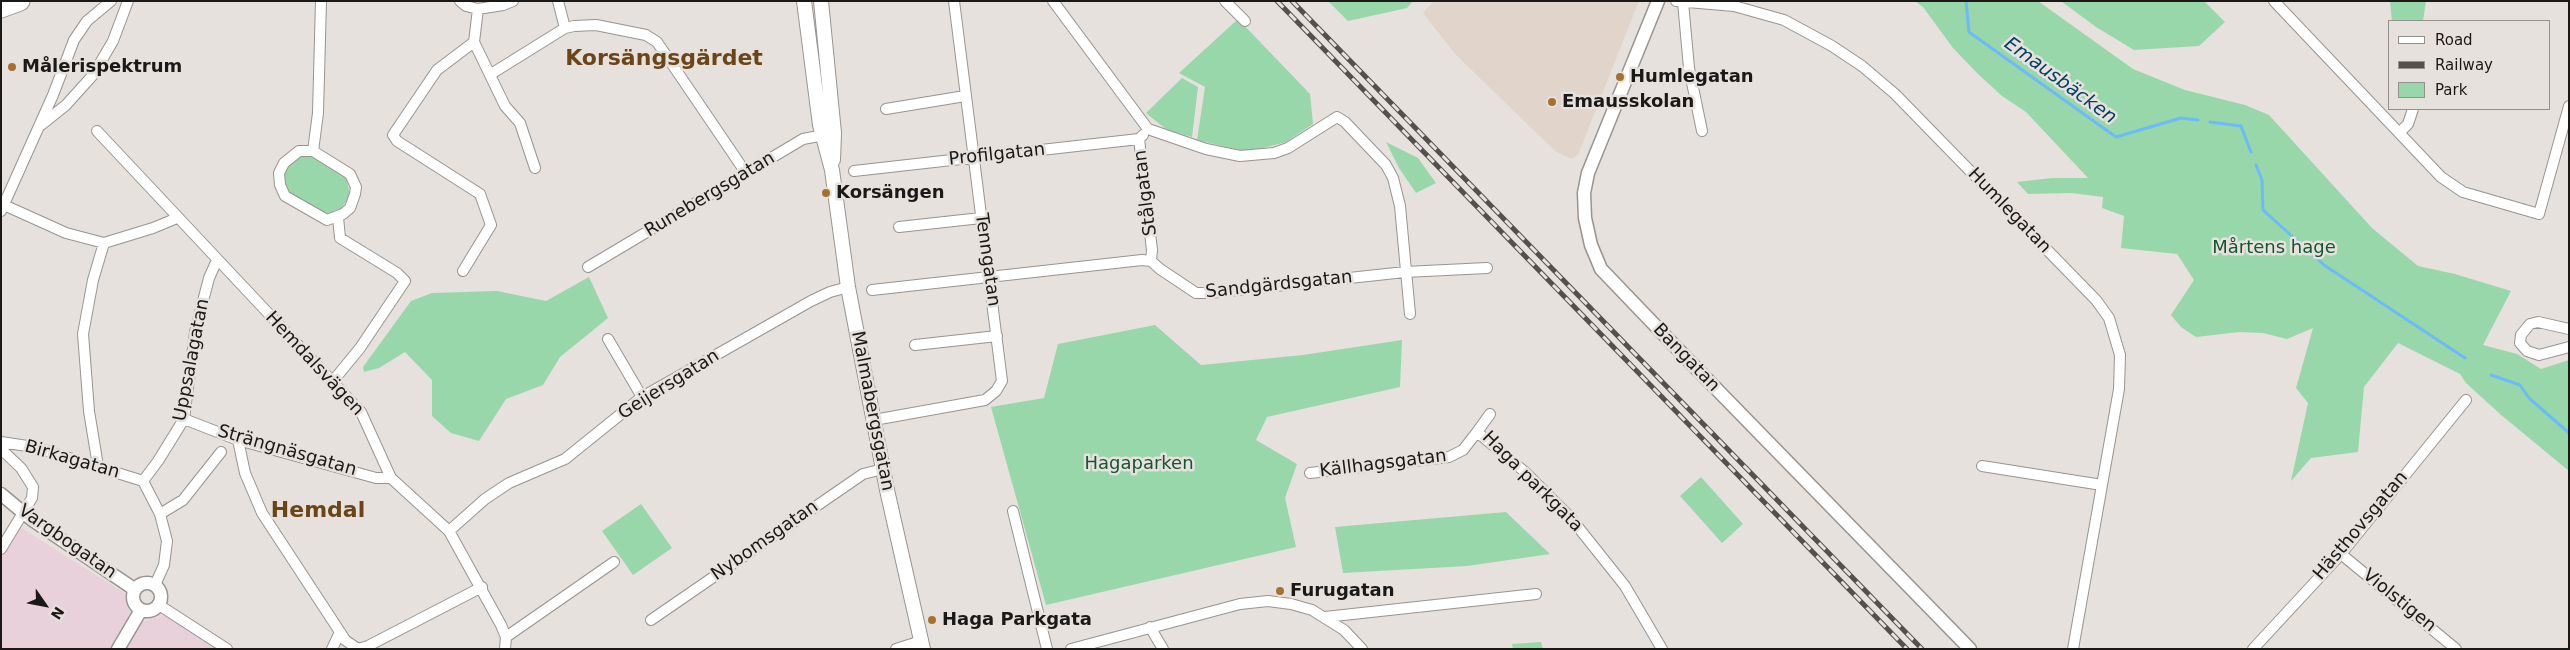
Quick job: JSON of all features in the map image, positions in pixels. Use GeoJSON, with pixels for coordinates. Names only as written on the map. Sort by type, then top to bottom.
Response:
{"type":"FeatureCollection","features":[{"type":"Feature","properties":{"kind":"highway"},"geometry":{"type":"LineString","coordinates":[[1,8],[20,1]]}},
{"type":"Feature","properties":{"kind":"main road","name":"Malmabergsgatan"},"geometry":{"type":"LineString","coordinates":[[804,1],[828,134]]}},
{"type":"Feature","properties":{"kind":"main road","name":"Malmabergsgatan"},"geometry":{"type":"LineString","coordinates":[[821,1],[828,134],[848,287],[883,469],[922,645]]}},
{"type":"Feature","properties":{"kind":"street"},"geometry":{"type":"LineString","coordinates":[[111,1],[96,12],[81,28],[3,208],[66,233],[104,243],[153,228],[177,218]]}},
{"type":"Feature","properties":{"kind":"street"},"geometry":{"type":"LineString","coordinates":[[39,127],[66,105],[93,75],[113,41],[128,1]]}},
{"type":"Feature","properties":{"kind":"street"},"geometry":{"type":"LineString","coordinates":[[313,151],[318,113],[320,1]]}},
{"type":"Feature","properties":{"kind":"street"},"geometry":{"type":"LineString","coordinates":[[460,1],[466,6],[478,9],[503,5],[513,1]]}},
{"type":"Feature","properties":{"kind":"street"},"geometry":{"type":"LineString","coordinates":[[558,1],[565,28]]}},
{"type":"Feature","properties":{"kind":"street","name":"Tenngatan"},"geometry":{"type":"LineString","coordinates":[[874,420],[985,400],[996,391],[1002,381],[954,1]]}},
{"type":"Feature","properties":{"kind":"street"},"geometry":{"type":"LineString","coordinates":[[1053,1],[1148,129],[1228,156],[1257,156],[1274,154],[1288,148],[1337,117],[1345,122],[1386,165],[1393,178],[1400,206],[1410,314]]}},
{"type":"Feature","properties":{"kind":"street"},"geometry":{"type":"LineString","coordinates":[[1225,1],[1244,21]]}},
{"type":"Feature","properties":{"kind":"street","name":"Bangatan"},"geometry":{"type":"LineString","coordinates":[[1658,1],[1588,173],[1584,193],[1585,218],[1591,245],[1601,269],[1700,374],[1970,649]]}},
{"type":"Feature","properties":{"kind":"street"},"geometry":{"type":"LineString","coordinates":[[2274,1],[2442,177],[2463,192],[2539,214],[2569,106]]}},
{"type":"Feature","properties":{"kind":"street"},"geometry":{"type":"LineString","coordinates":[[1679,2],[1689,68],[1702,131]]}},
{"type":"Feature","properties":{"kind":"street","name":"Humlegatan"},"geometry":{"type":"LineString","coordinates":[[1679,2],[1734,6],[1784,20],[1832,46],[1862,66],[1894,94],[2096,300],[2112,324],[2120,355],[2119,389],[2073,649]]}},
{"type":"Feature","properties":{"kind":"street"},"geometry":{"type":"LineString","coordinates":[[478,9],[474,42],[505,106],[520,123],[535,168]]}},
{"type":"Feature","properties":{"kind":"street"},"geometry":{"type":"LineString","coordinates":[[491,74],[565,28],[596,25],[646,35],[657,42],[746,173]]}},
{"type":"Feature","properties":{"kind":"street"},"geometry":{"type":"LineString","coordinates":[[463,271],[491,226],[480,194],[397,142],[393,135],[438,70],[451,57],[474,42]]}},
{"type":"Feature","properties":{"kind":"street"},"geometry":{"type":"LineString","coordinates":[[886,109],[965,96]]}},
{"type":"Feature","properties":{"kind":"street"},"geometry":{"type":"LineString","coordinates":[[2399,133],[2408,124],[2413,110]]}},
{"type":"Feature","properties":{"kind":"street","name":"Stålgatan"},"geometry":{"type":"LineString","coordinates":[[1148,129],[1139,139],[1152,250],[1151,261]]}},
{"type":"Feature","properties":{"kind":"street","name":"Hemdalsvägen"},"geometry":{"type":"LineString","coordinates":[[97,131],[216,260],[361,412],[391,478],[449,531],[482,588],[505,646]]}},
{"type":"Feature","properties":{"kind":"street","name":"Runebergsgatan"},"geometry":{"type":"LineString","coordinates":[[588,267],[803,139],[828,134]]}},
{"type":"Feature","properties":{"kind":"street","name":"Profilgatan"},"geometry":{"type":"LineString","coordinates":[[854,171],[1139,139]]}},
{"type":"Feature","properties":{"kind":"street"},"geometry":{"type":"LineString","coordinates":[[299,151],[313,151],[346,171],[354,182],[353,201],[350,208],[338,217],[327,220],[285,196],[282,191],[279,173],[284,163],[299,151]]}},
{"type":"Feature","properties":{"kind":"street"},"geometry":{"type":"LineString","coordinates":[[333,381],[365,342],[405,280],[340,238],[338,217]]}},
{"type":"Feature","properties":{"kind":"street"},"geometry":{"type":"LineString","coordinates":[[899,227],[981,218]]}},
{"type":"Feature","properties":{"kind":"street"},"geometry":{"type":"LineString","coordinates":[[98,466],[88,403],[83,334],[93,280],[104,243]]}},
{"type":"Feature","properties":{"kind":"street","name":"Uppsalagatan"},"geometry":{"type":"LineString","coordinates":[[142,480],[158,461],[184,419],[195,332],[209,278],[216,260]]}},
{"type":"Feature","properties":{"kind":"street"},"geometry":{"type":"LineString","coordinates":[[872,290],[990,276],[1151,261]]}},
{"type":"Feature","properties":{"kind":"street","name":"Sandgärdsgatan"},"geometry":{"type":"LineString","coordinates":[[1151,261],[1160,270],[1196,293],[1405,272],[1487,268]]}},
{"type":"Feature","properties":{"kind":"street","name":"Geijersgatan"},"geometry":{"type":"LineString","coordinates":[[449,531],[485,499],[510,483],[565,459],[642,397],[812,301],[830,292],[848,287]]}},
{"type":"Feature","properties":{"kind":"street"},"geometry":{"type":"LineString","coordinates":[[2569,329],[2538,322],[2530,324],[2522,332],[2520,343],[2527,351],[2539,355],[2569,347]]}},
{"type":"Feature","properties":{"kind":"street"},"geometry":{"type":"LineString","coordinates":[[915,345],[997,336]]}},
{"type":"Feature","properties":{"kind":"street"},"geometry":{"type":"LineString","coordinates":[[608,339],[642,397]]}},
{"type":"Feature","properties":{"kind":"street","name":"Hästhovsgatan"},"geometry":{"type":"LineString","coordinates":[[2253,649],[2341,554],[2466,400]]}},
{"type":"Feature","properties":{"kind":"street","name":"Haga parkgata"},"geometry":{"type":"LineString","coordinates":[[1490,414],[1477,432],[1525,472],[1570,517],[1625,586],[1662,649]]}},
{"type":"Feature","properties":{"kind":"street","name":"Strängnäsgatan"},"geometry":{"type":"LineString","coordinates":[[184,419],[238,440],[376,478],[391,478]]}},
{"type":"Feature","properties":{"kind":"street","name":"Källhagsgatan"},"geometry":{"type":"LineString","coordinates":[[1310,473],[1449,457],[1463,450],[1477,432]]}},
{"type":"Feature","properties":{"kind":"street"},"geometry":{"type":"LineString","coordinates":[[238,440],[245,473],[262,512],[345,640],[358,649],[368,646],[482,588]]}},
{"type":"Feature","properties":{"kind":"street","name":"Birkagatan"},"geometry":{"type":"LineString","coordinates":[[1,442],[34,447],[142,480]]}},
{"type":"Feature","properties":{"kind":"street"},"geometry":{"type":"LineString","coordinates":[[1,449],[31,481],[32,498],[1,548]]}},
{"type":"Feature","properties":{"kind":"street"},"geometry":{"type":"LineString","coordinates":[[160,514],[183,500],[220,452]]}},
{"type":"Feature","properties":{"kind":"street"},"geometry":{"type":"LineString","coordinates":[[1982,466],[2102,485]]}},
{"type":"Feature","properties":{"kind":"street","name":"Nybomsgatan"},"geometry":{"type":"LineString","coordinates":[[652,620],[862,474],[883,469]]}},
{"type":"Feature","properties":{"kind":"street"},"geometry":{"type":"LineString","coordinates":[[142,480],[160,514],[167,541],[166,553],[155,585]]}},
{"type":"Feature","properties":{"kind":"street","name":"Vargbogatan"},"geometry":{"type":"LineString","coordinates":[[1,494],[24,513],[134,589]]}},
{"type":"Feature","properties":{"kind":"street"},"geometry":{"type":"LineString","coordinates":[[1013,511],[1047,649]]}},
{"type":"Feature","properties":{"kind":"street","name":"Violstigen"},"geometry":{"type":"LineString","coordinates":[[2341,554],[2456,649]]}},
{"type":"Feature","properties":{"kind":"street"},"geometry":{"type":"LineString","coordinates":[[505,646],[614,562]]}},
{"type":"Feature","properties":{"kind":"street"},"geometry":{"type":"LineString","coordinates":[[143,582],[155,585],[160,590],[161,601],[159,605],[149,611],[141,610],[133,603],[134,589],[143,582]]}},
{"type":"Feature","properties":{"kind":"street"},"geometry":{"type":"LineString","coordinates":[[1326,617],[1536,594]]}},
{"type":"Feature","properties":{"kind":"street"},"geometry":{"type":"LineString","coordinates":[[1071,649],[1240,604],[1268,601],[1290,604],[1326,617],[1344,630],[1362,649]]}},
{"type":"Feature","properties":{"kind":"street"},"geometry":{"type":"LineString","coordinates":[[159,605],[227,649]]}},
{"type":"Feature","properties":{"kind":"street"},"geometry":{"type":"LineString","coordinates":[[118,649],[141,610]]}},
{"type":"Feature","properties":{"kind":"street"},"geometry":{"type":"LineString","coordinates":[[1150,627],[1163,649]]}},
{"type":"Feature","properties":{"kind":"street"},"geometry":{"type":"LineString","coordinates":[[332,649],[340,632]]}},
{"type":"Feature","properties":{"kind":"street"},"geometry":{"type":"LineString","coordinates":[[896,649],[922,645]]}},
{"type":"Feature","properties":{"kind":"shaded area","name":"Emausskolan"},"geometry":{"type":"Polygon","coordinates":[[[1434,1],[1639,1],[1578,155],[1571,159],[1555,151],[1455,54],[1423,13],[1434,1]]]}},
{"type":"Feature","properties":{"kind":"shaded area"},"geometry":{"type":"Polygon","coordinates":[[[20,527],[126,594],[129,611],[142,622],[166,615],[227,649],[1,649],[1,556],[20,527]]]}},
{"type":"Feature","properties":{"kind":"green space"},"geometry":{"type":"Polygon","coordinates":[[[1328,1],[1413,1],[1407,8],[1348,21],[1328,1]]]}},
{"type":"Feature","properties":{"kind":"green space","name":"Mårtens hage"},"geometry":{"type":"Polygon","coordinates":[[[1915,1],[2038,1],[2133,69],[2185,90],[2245,105],[2269,115],[2372,228],[2418,266],[2455,274],[2511,291],[2483,345],[2517,354],[2541,369],[2569,360],[2569,471],[2500,414],[2466,383],[2460,374],[2398,343],[2364,387],[2358,452],[2311,458],[2291,481],[2308,403],[2296,388],[2313,328],[2287,339],[2263,333],[2239,332],[2196,337],[2181,327],[2171,315],[2194,280],[2177,254],[2121,248],[2124,216],[2102,208],[2103,197],[2071,193],[2028,194],[2017,182],[2052,178],[2088,178],[2026,112],[2002,96],[1978,74],[1953,48],[1923,7],[1915,1]]]}},
{"type":"Feature","properties":{"kind":"green space"},"geometry":{"type":"Polygon","coordinates":[[[2061,1],[2204,1],[2225,22],[2199,46],[2134,50],[2096,27],[2061,1]]]}},
{"type":"Feature","properties":{"kind":"green space"},"geometry":{"type":"Polygon","coordinates":[[[2390,1],[2426,1],[2423,20],[2392,20],[2390,1]]]}},
{"type":"Feature","properties":{"kind":"green space"},"geometry":{"type":"Polygon","coordinates":[[[1238,19],[1310,94],[1313,124],[1286,142],[1248,152],[1197,140],[1205,87],[1179,73],[1238,19]]]}},
{"type":"Feature","properties":{"kind":"green space"},"geometry":{"type":"Polygon","coordinates":[[[1182,78],[1198,87],[1192,137],[1167,130],[1146,113],[1182,78]]]}},
{"type":"Feature","properties":{"kind":"green space"},"geometry":{"type":"Polygon","coordinates":[[[1386,142],[1418,158],[1436,183],[1416,193],[1399,168],[1386,142]]]}},
{"type":"Feature","properties":{"kind":"green space"},"geometry":{"type":"Polygon","coordinates":[[[308,154],[346,176],[350,195],[341,209],[326,214],[289,193],[281,176],[292,157],[308,154]]]}},
{"type":"Feature","properties":{"kind":"green space"},"geometry":{"type":"Polygon","coordinates":[[[589,277],[608,318],[560,357],[543,385],[506,399],[479,441],[451,433],[432,416],[432,380],[405,352],[379,368],[364,372],[363,367],[411,301],[432,293],[497,291],[546,301],[589,277]]]}},
{"type":"Feature","properties":{"kind":"green space","name":"Hagaparken"},"geometry":{"type":"Polygon","coordinates":[[[1155,325],[1201,365],[1303,355],[1402,340],[1400,387],[1267,417],[1256,440],[1297,464],[1285,498],[1296,547],[1046,605],[991,407],[1044,398],[1058,344],[1155,325]]]}},
{"type":"Feature","properties":{"kind":"green space"},"geometry":{"type":"Polygon","coordinates":[[[1701,477],[1743,524],[1722,543],[1680,496],[1701,477]]]}},
{"type":"Feature","properties":{"kind":"green space"},"geometry":{"type":"Polygon","coordinates":[[[641,504],[672,548],[633,575],[602,531],[641,504]]]}},
{"type":"Feature","properties":{"kind":"green space"},"geometry":{"type":"Polygon","coordinates":[[[1506,512],[1550,554],[1467,566],[1343,573],[1335,527],[1506,512]]]}},
{"type":"Feature","properties":{"kind":"green space"},"geometry":{"type":"Polygon","coordinates":[[[1541,642],[1543,649],[1513,649],[1512,644],[1541,642]]]}},
{"type":"Feature","properties":{"kind":"waterway","name":"Emausbäcken"},"geometry":{"type":"LineString","coordinates":[[1966,1],[1969,32],[2116,137],[2181,118],[2198,120]]}},
{"type":"Feature","properties":{"kind":"waterway","name":"Emausbäcken"},"geometry":{"type":"LineString","coordinates":[[2210,122],[2241,126],[2251,152]]}},
{"type":"Feature","properties":{"kind":"waterway","name":"Emausbäcken"},"geometry":{"type":"LineString","coordinates":[[2256,165],[2262,180],[2263,210],[2324,265],[2465,358]]}},
{"type":"Feature","properties":{"kind":"waterway","name":"Emausbäcken"},"geometry":{"type":"LineString","coordinates":[[2491,375],[2520,385],[2529,398],[2569,433]]}},
{"type":"Feature","properties":{"kind":"railway"},"geometry":{"type":"LineString","coordinates":[[1277,1],[1907,649]]}},
{"type":"Feature","properties":{"kind":"railway"},"geometry":{"type":"LineString","coordinates":[[1292,1],[1922,649]]}},
{"type":"Feature","properties":{"kind":"place","name":"Målerispektrum"},"geometry":{"type":"Point","coordinates":[12,67]}},
{"type":"Feature","properties":{"kind":"place","name":"Humlegatan"},"geometry":{"type":"Point","coordinates":[1620,77]}},
{"type":"Feature","properties":{"kind":"place","name":"Emausskolan"},"geometry":{"type":"Point","coordinates":[1552,102]}},
{"type":"Feature","properties":{"kind":"place","name":"Korsängen"},"geometry":{"type":"Point","coordinates":[826,193]}},
{"type":"Feature","properties":{"kind":"place","name":"Furugatan"},"geometry":{"type":"Point","coordinates":[1280,591]}},
{"type":"Feature","properties":{"kind":"place","name":"Haga Parkgata"},"geometry":{"type":"Point","coordinates":[932,620]}},
{"type":"Feature","properties":{"kind":"district","name":"Korsängsgärdet"},"geometry":{"type":"Point","coordinates":[664,59]}},
{"type":"Feature","properties":{"kind":"district","name":"Hemdal"},"geometry":{"type":"Point","coordinates":[318,511]}}]}
